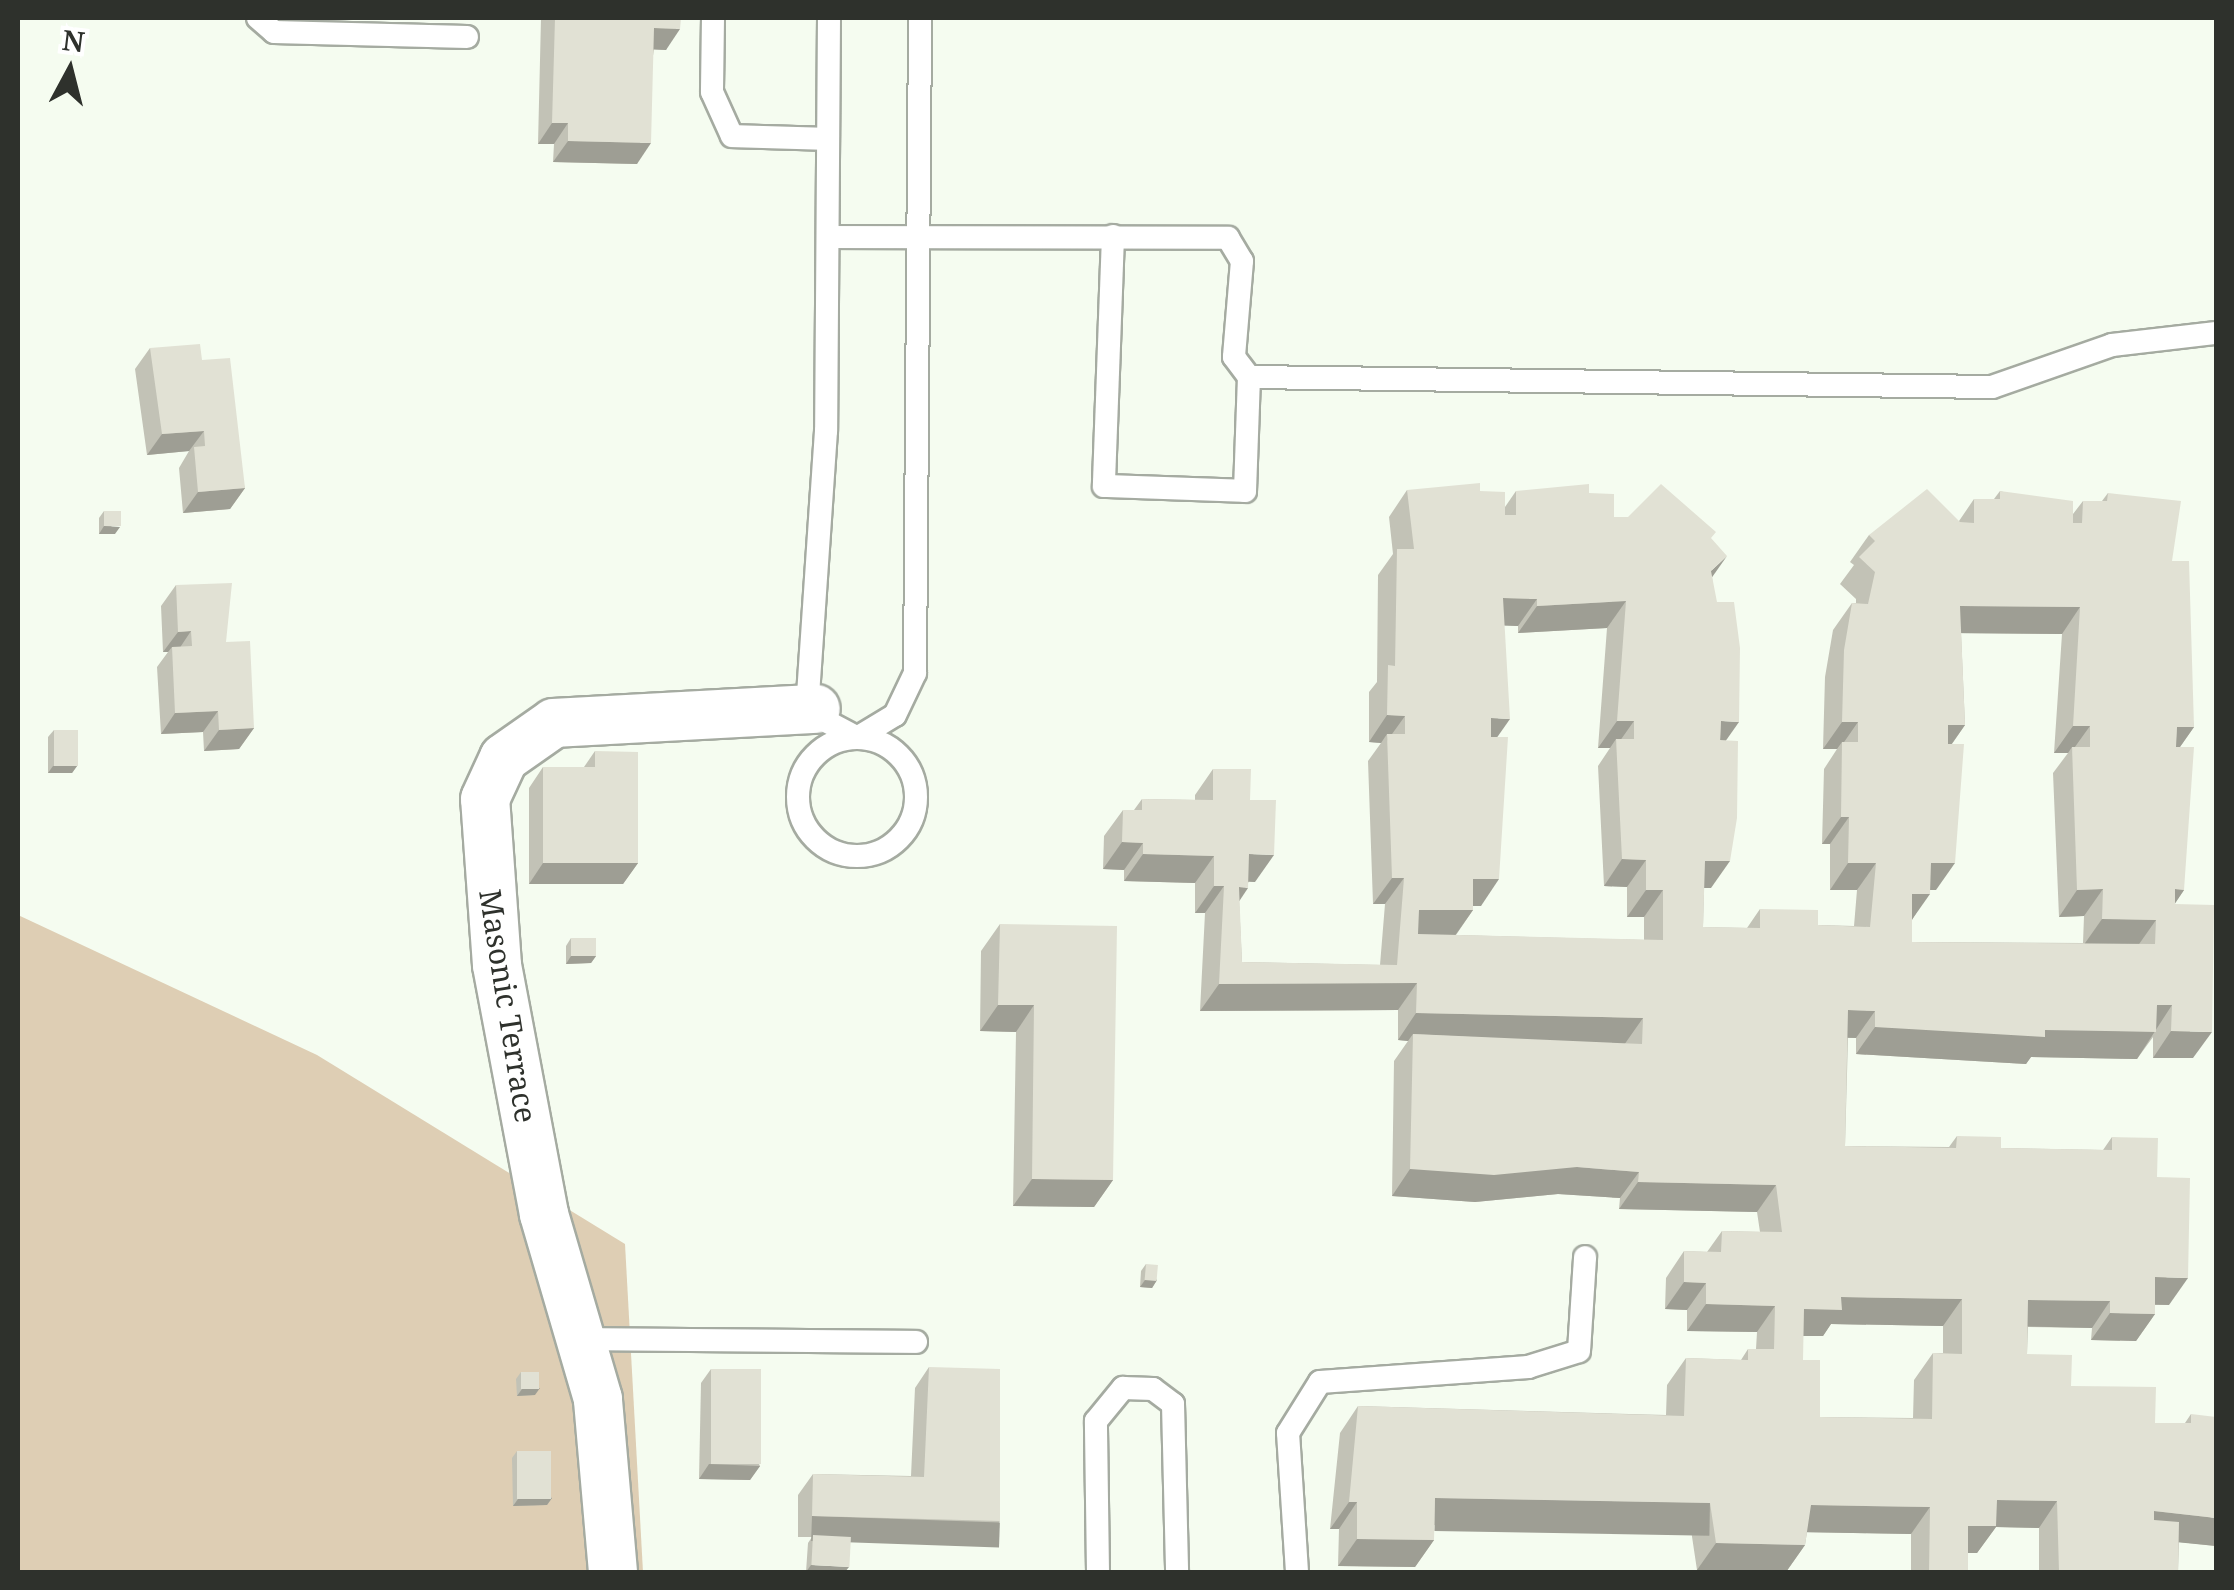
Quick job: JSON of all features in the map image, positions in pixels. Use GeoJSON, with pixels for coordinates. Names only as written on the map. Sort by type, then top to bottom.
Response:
{"type":"FeatureCollection","features":[{"type":"Feature","properties":{"kind":"street","name":"Masonic Terrace"},"geometry":{"type":"LineString","coordinates":[[612,1572],[598,1399],[584,1339],[544,1214],[497,965],[483,853],[489,787],[504,758],[554,723],[816,708]]}},
{"type":"Feature","properties":{"kind":"lane"},"geometry":{"type":"LineString","coordinates":[[258,18],[274,32],[467,37]]}},
{"type":"Feature","properties":{"kind":"lane"},"geometry":{"type":"LineString","coordinates":[[713,18],[712,92],[732,136],[828,139]]}},
{"type":"Feature","properties":{"kind":"lane"},"geometry":{"type":"LineString","coordinates":[[830,18],[821,541],[807,657],[816,708],[839,733],[858,738],[905,763],[916,798],[890,845],[856,856],[808,831],[797,796],[822,748],[858,738],[895,715],[915,673],[920,18]]}},
{"type":"Feature","properties":{"kind":"lane"},"geometry":{"type":"LineString","coordinates":[[828,237],[919,234],[1113,236],[1228,238],[1238,246],[1234,357],[1249,377],[1244,490],[1104,486],[1113,236]]}},
{"type":"Feature","properties":{"kind":"lane"},"geometry":{"type":"LineString","coordinates":[[1249,377],[1992,387],[2112,345],[2216,333]]}},
{"type":"Feature","properties":{"kind":"lane"},"geometry":{"type":"LineString","coordinates":[[1297,1572],[1288,1433],[1320,1382],[1528,1367],[1579,1351],[1585,1256]]}},
{"type":"Feature","properties":{"kind":"lane"},"geometry":{"type":"LineString","coordinates":[[584,1339],[916,1342]]}},
{"type":"Feature","properties":{"kind":"lane"},"geometry":{"type":"LineString","coordinates":[[1098,1572],[1096,1421],[1124,1388],[1153,1389],[1173,1404],[1177,1572]]}},
{"type":"Feature","properties":{"kind":"shaded area"},"geometry":{"type":"Polygon","coordinates":[[[18,915],[317,1055],[625,1244],[643,1572],[18,1572],[18,915]]]}},
{"type":"Feature","properties":{"kind":"building"},"geometry":{"type":"Polygon","coordinates":[[[555,18],[681,18],[680,29],[654,28],[651,143],[568,141],[568,123],[552,123],[555,18]]]}},
{"type":"Feature","properties":{"kind":"building"},"geometry":{"type":"Polygon","coordinates":[[[200,344],[202,360],[230,358],[245,488],[198,492],[194,447],[205,446],[204,431],[162,434],[150,348],[200,344]]]}},
{"type":"Feature","properties":{"kind":"building"},"geometry":{"type":"Polygon","coordinates":[[[1480,483],[1480,491],[1505,492],[1505,515],[1516,515],[1516,491],[1589,484],[1589,493],[1614,494],[1614,517],[1628,517],[1661,484],[1716,532],[1711,538],[1727,556],[1711,571],[1717,602],[1734,602],[1740,648],[1739,722],[1721,721],[1720,740],[1738,741],[1737,818],[1730,861],[1705,861],[1703,927],[1760,928],[1760,909],[1818,910],[1818,925],[1870,927],[1876,863],[1848,863],[1849,817],[1841,817],[1842,742],[1858,742],[1858,722],[1842,722],[1844,650],[1852,603],[1868,604],[1875,572],[1859,557],[1875,541],[1869,535],[1927,489],[1960,522],[1974,523],[1974,499],[2000,499],[2000,491],[2073,501],[2073,523],[2082,523],[2083,501],[2107,501],[2108,493],[2181,501],[2172,561],[2189,561],[2194,727],[2177,727],[2176,747],[2194,747],[2184,890],[2175,889],[2175,904],[2214,905],[2212,1032],[2171,1031],[2172,1005],[2157,1005],[2156,1032],[2045,1030],[2045,1037],[1875,1027],[1875,1011],[1848,1010],[1845,1146],[1956,1148],[1957,1136],[2001,1137],[2001,1148],[2112,1150],[2112,1137],[2158,1138],[2157,1177],[2190,1178],[2188,1278],[2155,1277],[2155,1314],[2110,1313],[2110,1301],[2028,1300],[2027,1354],[2072,1355],[2071,1386],[2156,1387],[2155,1423],[2191,1423],[2191,1414],[2216,1417],[2216,1518],[2154,1511],[2154,1520],[2179,1522],[2178,1572],[2059,1572],[2057,1501],[1997,1500],[1996,1526],[1968,1526],[1968,1572],[1929,1572],[1930,1507],[1811,1505],[1805,1545],[1716,1543],[1710,1503],[1435,1498],[1434,1540],[1357,1539],[1357,1502],[1349,1502],[1358,1406],[1684,1416],[1686,1358],[1748,1360],[1748,1349],[1774,1349],[1775,1306],[1706,1304],[1706,1283],[1684,1282],[1684,1251],[1721,1252],[1722,1231],[1782,1232],[1776,1185],[1638,1182],[1639,1172],[1577,1167],[1494,1175],[1410,1169],[1413,1034],[1642,1044],[1643,1018],[1416,1013],[1417,983],[1219,984],[1224,886],[1214,886],[1214,856],[1143,854],[1143,843],[1122,842],[1123,810],[1142,810],[1142,799],[1213,800],[1213,769],[1251,769],[1250,800],[1276,800],[1274,855],[1249,854],[1248,888],[1239,887],[1242,962],[1397,965],[1404,878],[1392,878],[1387,734],[1405,734],[1405,716],[1387,715],[1388,665],[1395,666],[1397,549],[1414,549],[1407,490],[1480,483]],[[1503,598],[1510,719],[1491,718],[1491,737],[1508,737],[1499,879],[1473,879],[1473,910],[1419,910],[1418,934],[1663,940],[1663,890],[1646,890],[1646,860],[1622,859],[1616,739],[1634,739],[1634,721],[1617,721],[1626,601],[1537,606],[1537,599],[1503,598]],[[1960,606],[1965,725],[1948,725],[1948,744],[1964,744],[1955,863],[1931,863],[1930,894],[1912,894],[1912,942],[2155,944],[2156,920],[2102,919],[2103,889],[2077,890],[2072,747],[2090,747],[2090,726],[2073,726],[2080,607],[1960,606]],[[1841,1297],[1842,1310],[1804,1309],[1803,1360],[1820,1360],[1820,1417],[1932,1419],[1933,1353],[1962,1354],[1962,1299],[1841,1297]]]}},
{"type":"Feature","properties":{"kind":"building"},"geometry":{"type":"Polygon","coordinates":[[[104,511],[121,511],[121,526],[104,526],[104,511]]]}},
{"type":"Feature","properties":{"kind":"building"},"geometry":{"type":"Polygon","coordinates":[[[232,583],[226,642],[250,641],[254,728],[219,730],[218,711],[175,713],[172,647],[192,646],[191,631],[178,632],[176,585],[232,583]]]}},
{"type":"Feature","properties":{"kind":"building"},"geometry":{"type":"Polygon","coordinates":[[[54,730],[78,730],[78,766],[54,766],[54,730]]]}},
{"type":"Feature","properties":{"kind":"building"},"geometry":{"type":"Polygon","coordinates":[[[595,751],[638,752],[638,863],[543,863],[543,767],[595,767],[595,751]]]}},
{"type":"Feature","properties":{"kind":"building"},"geometry":{"type":"Polygon","coordinates":[[[1000,924],[1117,926],[1113,1180],[1032,1179],[1034,1005],[998,1005],[1000,924]]]}},
{"type":"Feature","properties":{"kind":"building"},"geometry":{"type":"Polygon","coordinates":[[[571,938],[596,938],[596,956],[571,956],[571,938]]]}},
{"type":"Feature","properties":{"kind":"building"},"geometry":{"type":"Polygon","coordinates":[[[1146,1264],[1158,1265],[1157,1281],[1145,1280],[1146,1264]]]}},
{"type":"Feature","properties":{"kind":"building"},"geometry":{"type":"Polygon","coordinates":[[[929,1367],[1000,1369],[1000,1521],[812,1516],[813,1474],[924,1477],[929,1367]]]}},
{"type":"Feature","properties":{"kind":"building"},"geometry":{"type":"Polygon","coordinates":[[[711,1369],[761,1369],[761,1464],[711,1464],[711,1369]]]}},
{"type":"Feature","properties":{"kind":"building"},"geometry":{"type":"Polygon","coordinates":[[[521,1372],[539,1372],[539,1389],[521,1389],[521,1372]]]}},
{"type":"Feature","properties":{"kind":"building"},"geometry":{"type":"Polygon","coordinates":[[[517,1451],[551,1451],[551,1499],[517,1499],[517,1451]]]}},
{"type":"Feature","properties":{"kind":"building"},"geometry":{"type":"Polygon","coordinates":[[[813,1535],[851,1537],[849,1567],[811,1565],[813,1535]]]}}]}
